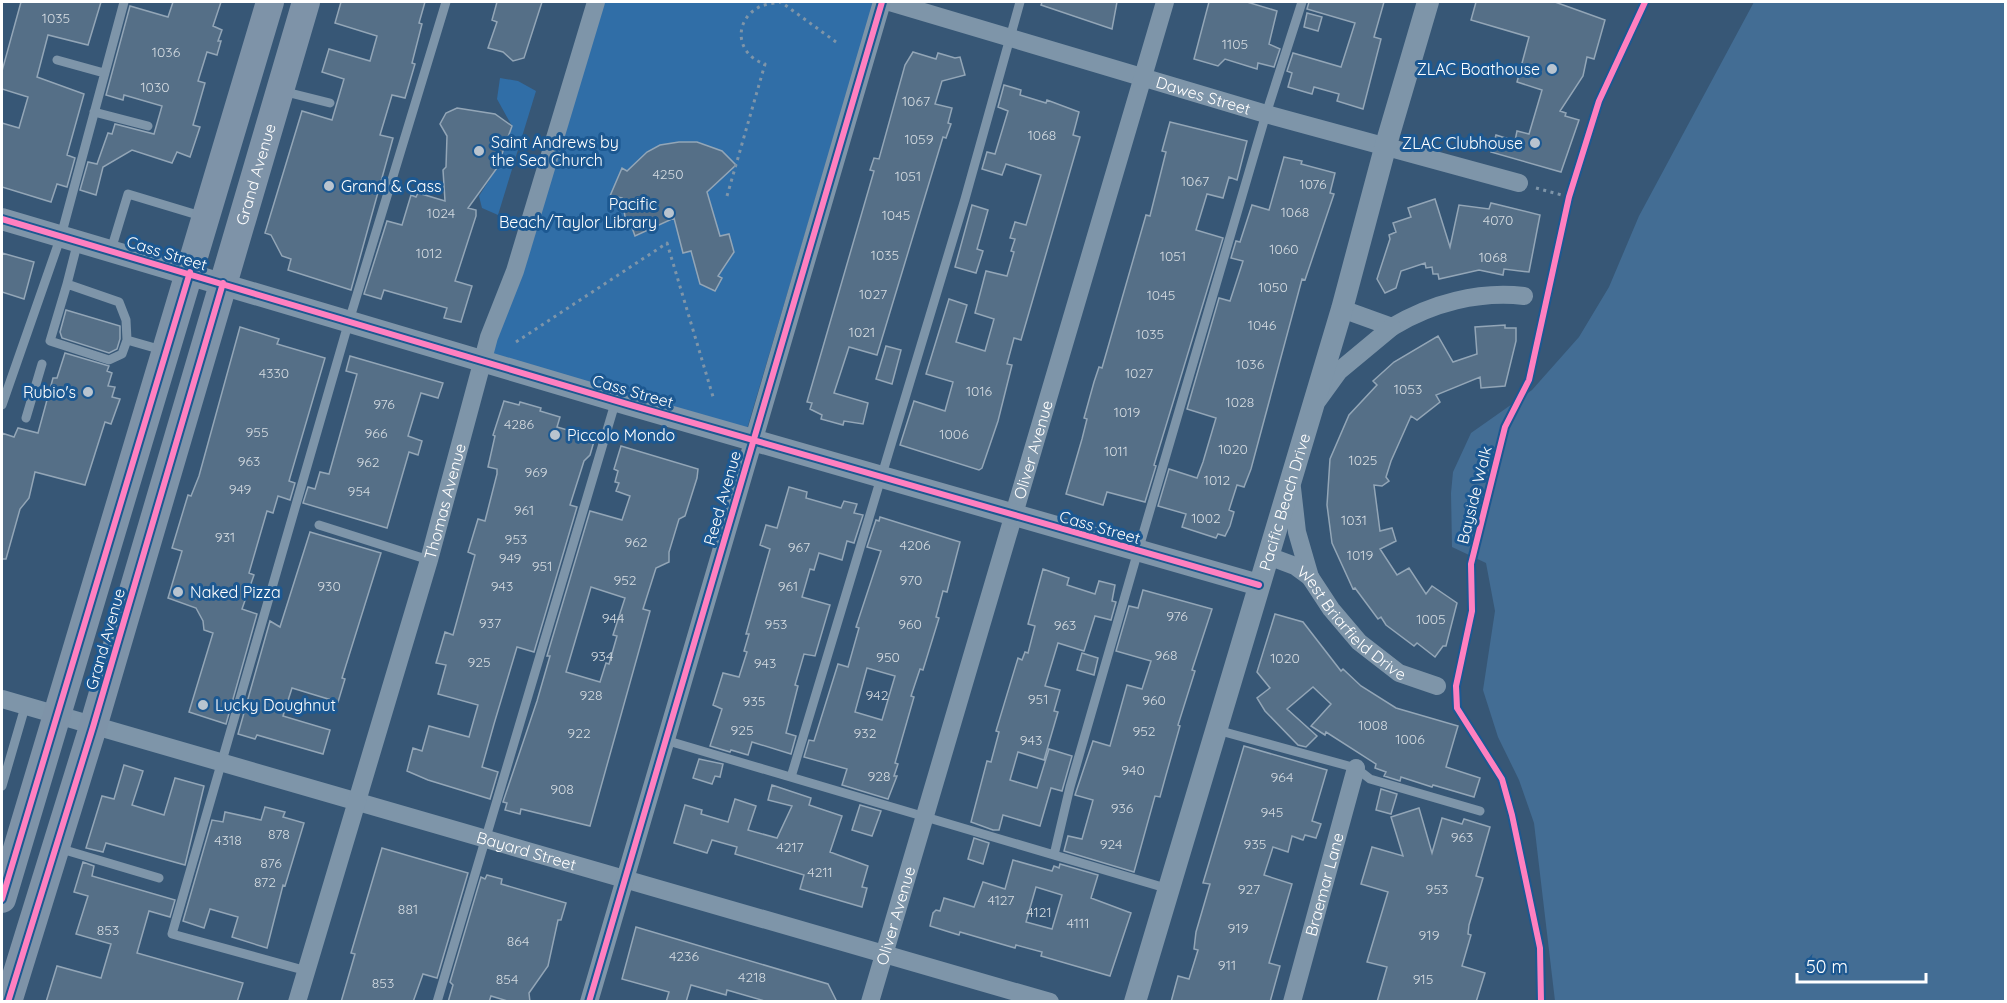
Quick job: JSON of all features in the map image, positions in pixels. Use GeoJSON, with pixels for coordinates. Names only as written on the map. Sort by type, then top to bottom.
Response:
{"type":"FeatureCollection","features":[{"type":"Feature","properties":{"kind":"main road","name":"Grand Avenue"},"geometry":{"type":"LineString","coordinates":[[3,887],[270,2]]}},
{"type":"Feature","properties":{"kind":"main road","name":"Grand Avenue"},"geometry":{"type":"LineString","coordinates":[[8,1002],[93,727],[306,2]]}},
{"type":"Feature","properties":{"kind":"street","name":"Thomas Avenue"},"geometry":{"type":"LineString","coordinates":[[297,1002],[429,560],[482,360],[515,271],[596,2]]}},
{"type":"Feature","properties":{"kind":"street","name":"Reed Avenue"},"geometry":{"type":"LineString","coordinates":[[589,1002],[882,2]]}},
{"type":"Feature","properties":{"kind":"street","name":"Dawes Street"},"geometry":{"type":"LineString","coordinates":[[890,2],[1266,114],[1524,184]]}},
{"type":"Feature","properties":{"kind":"street","name":"Oliver Avenue"},"geometry":{"type":"LineString","coordinates":[[870,1002],[1165,2]]}},
{"type":"Feature","properties":{"kind":"street","name":"Pacific Beach Drive"},"geometry":{"type":"LineString","coordinates":[[1136,1002],[1342,309],[1385,148],[1428,2]]}},
{"type":"Feature","properties":{"kind":"street","name":"Cass Street"},"geometry":{"type":"LineString","coordinates":[[2,219],[190,272],[1013,516],[1259,585]]}},
{"type":"Feature","properties":{"kind":"street"},"geometry":{"type":"LineString","coordinates":[[1312,409],[1340,371],[1392,327],[1418,311],[1471,297],[1498,294],[1524,296]]}},
{"type":"Feature","properties":{"kind":"street"},"geometry":{"type":"LineString","coordinates":[[1342,309],[1392,327]]}},
{"type":"Feature","properties":{"kind":"street"},"geometry":{"type":"LineString","coordinates":[[1291,476],[1292,503],[1297,532],[1310,577]]}},
{"type":"Feature","properties":{"kind":"street","name":"West Briarfield Drive"},"geometry":{"type":"LineString","coordinates":[[1268,556],[1295,566],[1310,577],[1331,609],[1359,642],[1399,672],[1437,686]]}},
{"type":"Feature","properties":{"kind":"street","name":"Bayard Street"},"geometry":{"type":"LineString","coordinates":[[2,699],[219,764],[484,838],[1050,1002]]}},
{"type":"Feature","properties":{"kind":"street","name":"Braemar Lane"},"geometry":{"type":"LineString","coordinates":[[1292,1002],[1356,768]]}},
{"type":"Feature","properties":{"kind":"lane"},"geometry":{"type":"LineString","coordinates":[[67,284],[118,302],[126,320],[127,340],[122,354],[109,360],[50,341],[67,284],[69,239],[94,112],[124,2]]}},
{"type":"Feature","properties":{"kind":"lane"},"geometry":{"type":"LineString","coordinates":[[307,971],[172,934],[219,764],[297,510],[349,321],[446,2]]}},
{"type":"Feature","properties":{"kind":"lane"},"geometry":{"type":"LineString","coordinates":[[792,777],[965,199],[1020,2]]}},
{"type":"Feature","properties":{"kind":"lane"},"geometry":{"type":"LineString","coordinates":[[1054,855],[1070,787],[1138,551],[1266,114],[1302,2]]}},
{"type":"Feature","properties":{"kind":"lane"},"geometry":{"type":"LineString","coordinates":[[57,60],[104,73]]}},
{"type":"Feature","properties":{"kind":"lane"},"geometry":{"type":"LineString","coordinates":[[280,91],[330,103]]}},
{"type":"Feature","properties":{"kind":"lane"},"geometry":{"type":"LineString","coordinates":[[94,112],[148,126]]}},
{"type":"Feature","properties":{"kind":"lane"},"geometry":{"type":"LineString","coordinates":[[111,250],[128,194],[206,218]]}},
{"type":"Feature","properties":{"kind":"lane"},"geometry":{"type":"LineString","coordinates":[[2,405],[69,239]]}},
{"type":"Feature","properties":{"kind":"lane"},"geometry":{"type":"LineString","coordinates":[[127,340],[166,352]]}},
{"type":"Feature","properties":{"kind":"lane"},"geometry":{"type":"LineString","coordinates":[[26,418],[42,364]]}},
{"type":"Feature","properties":{"kind":"lane"},"geometry":{"type":"LineString","coordinates":[[437,1002],[484,838],[549,634],[616,400]]}},
{"type":"Feature","properties":{"kind":"lane"},"geometry":{"type":"LineString","coordinates":[[319,525],[429,560]]}},
{"type":"Feature","properties":{"kind":"lane"},"geometry":{"type":"LineString","coordinates":[[2,786],[25,706]]}},
{"type":"Feature","properties":{"kind":"lane"},"geometry":{"type":"LineString","coordinates":[[1217,730],[1356,768],[1370,779],[1480,811]]}},
{"type":"Feature","properties":{"kind":"lane"},"geometry":{"type":"LineString","coordinates":[[665,740],[1169,889]]}},
{"type":"Feature","properties":{"kind":"lane"},"geometry":{"type":"LineString","coordinates":[[55,848],[159,878]]}},
{"type":"Feature","properties":{"kind":"path"},"geometry":{"type":"LineString","coordinates":[[727,196],[765,64],[748,56],[740,42],[741,30],[748,17],[761,7],[780,2],[836,42]]}},
{"type":"Feature","properties":{"kind":"path"},"geometry":{"type":"LineString","coordinates":[[1524,184],[1569,197]]}},
{"type":"Feature","properties":{"kind":"path"},"geometry":{"type":"LineString","coordinates":[[1566,209],[1572,187]]}},
{"type":"Feature","properties":{"kind":"path"},"geometry":{"type":"LineString","coordinates":[[516,342],[667,243],[714,400]]}},
{"type":"Feature","properties":{"kind":"shaded area"},"geometry":{"type":"Polygon","coordinates":[[[598,2],[874,2],[747,429],[491,356],[598,2]]]}},
{"type":"Feature","properties":{"kind":"shaded area"},"geometry":{"type":"Polygon","coordinates":[[[1754,2],[2005,2],[2005,1001],[1555,1001],[1534,823],[1519,780],[1498,737],[1483,690],[1495,611],[1486,563],[1452,547],[1453,472],[1471,433],[1532,390],[1579,337],[1609,287],[1639,216],[1754,2]]]}},
{"type":"Feature","properties":{"kind":"shaded area"},"geometry":{"type":"Polygon","coordinates":[[[500,78],[518,81],[536,91],[498,215],[482,208],[479,196],[497,168],[512,126],[497,99],[500,78]]]}},
{"type":"Feature","properties":{"kind":"building"},"geometry":{"type":"Polygon","coordinates":[[[21,2],[101,2],[88,45],[48,35],[37,77],[84,94],[67,155],[75,158],[67,187],[57,184],[51,202],[2,187],[2,123],[19,128],[28,97],[2,89],[2,71],[21,2]]]}},
{"type":"Feature","properties":{"kind":"building"},"geometry":{"type":"Polygon","coordinates":[[[173,2],[221,2],[213,26],[222,30],[218,41],[221,41],[217,55],[207,52],[198,81],[205,83],[193,125],[200,127],[190,157],[177,152],[172,163],[132,150],[103,167],[96,195],[80,190],[88,162],[97,164],[108,133],[112,134],[115,124],[154,134],[162,106],[124,95],[123,100],[106,95],[130,6],[168,17],[173,2]]]}},
{"type":"Feature","properties":{"kind":"building","name":"Grand & Cass"},"geometry":{"type":"Polygon","coordinates":[[[341,2],[425,2],[412,63],[415,64],[405,98],[392,95],[380,135],[393,138],[351,290],[288,270],[291,259],[282,256],[271,235],[265,233],[302,111],[332,120],[344,79],[322,72],[329,49],[370,61],[377,36],[335,23],[341,2]]]}},
{"type":"Feature","properties":{"kind":"building"},"geometry":{"type":"Polygon","coordinates":[[[497,2],[542,2],[524,58],[513,61],[503,52],[488,48],[497,22],[492,20],[497,2]]]}},
{"type":"Feature","properties":{"kind":"building"},"geometry":{"type":"Polygon","coordinates":[[[1042,2],[1117,2],[1112,29],[1041,5],[1042,2]]]}},
{"type":"Feature","properties":{"kind":"building"},"geometry":{"type":"Polygon","coordinates":[[[1209,2],[1247,2],[1277,11],[1269,44],[1280,49],[1274,67],[1258,63],[1257,69],[1225,59],[1218,66],[1194,59],[1209,2]]]}},
{"type":"Feature","properties":{"kind":"building"},"geometry":{"type":"Polygon","coordinates":[[[1309,2],[1384,2],[1374,37],[1381,39],[1363,109],[1337,101],[1339,94],[1314,87],[1312,94],[1288,87],[1292,73],[1287,71],[1293,53],[1341,67],[1355,23],[1307,9],[1309,2]]]}},
{"type":"Feature","properties":{"kind":"building"},"geometry":{"type":"Polygon","coordinates":[[[1476,2],[1555,2],[1605,20],[1594,59],[1587,57],[1583,76],[1560,111],[1566,113],[1565,116],[1579,120],[1561,172],[1491,152],[1496,135],[1515,141],[1517,131],[1529,134],[1542,90],[1517,82],[1529,37],[1471,20],[1476,2]]]}},
{"type":"Feature","properties":{"kind":"building"},"geometry":{"type":"Polygon","coordinates":[[[1307,13],[1322,17],[1318,31],[1304,27],[1307,13]]]}},
{"type":"Feature","properties":{"kind":"building"},"geometry":{"type":"Polygon","coordinates":[[[913,52],[936,59],[938,53],[955,58],[960,57],[965,75],[942,81],[935,104],[952,108],[948,123],[951,124],[946,138],[943,137],[877,355],[849,347],[834,393],[868,403],[863,424],[844,421],[843,425],[821,419],[822,415],[810,409],[812,403],[807,402],[874,171],[870,170],[874,158],[879,159],[905,65],[913,52]]]}},
{"type":"Feature","properties":{"kind":"building"},"geometry":{"type":"Polygon","coordinates":[[[1004,85],[1021,90],[1020,95],[1046,103],[1047,100],[1079,112],[1073,135],[1080,137],[1021,340],[1014,338],[1007,364],[1012,365],[998,421],[982,468],[979,470],[900,445],[914,401],[945,411],[953,382],[926,374],[949,299],[967,305],[956,342],[985,351],[994,319],[975,313],[986,271],[1007,276],[1014,252],[1011,251],[1015,239],[1010,238],[1015,222],[1026,225],[1041,175],[1006,164],[1002,175],[982,169],[987,152],[995,154],[1008,111],[998,107],[1004,85]]]}},
{"type":"Feature","properties":{"kind":"building"},"geometry":{"type":"Polygon","coordinates":[[[457,108],[495,114],[512,126],[497,168],[468,208],[476,210],[476,216],[455,281],[472,286],[461,322],[444,318],[447,308],[384,290],[381,299],[364,294],[387,221],[402,225],[411,195],[416,197],[418,193],[445,201],[443,170],[446,167],[447,136],[440,124],[446,113],[457,108]]]}},
{"type":"Feature","properties":{"kind":"building"},"geometry":{"type":"Polygon","coordinates":[[[1170,122],[1247,141],[1237,180],[1229,177],[1223,198],[1207,194],[1196,230],[1223,238],[1154,465],[1156,466],[1145,502],[1107,492],[1103,505],[1066,494],[1087,419],[1084,418],[1094,382],[1099,367],[1102,368],[1146,215],[1150,216],[1166,152],[1162,151],[1170,122]]]}},
{"type":"Feature","properties":{"kind":"building","name":"Pacific Beach/Taylor Library"},"geometry":{"type":"Polygon","coordinates":[[[697,142],[722,151],[736,165],[707,192],[720,236],[729,234],[734,252],[718,276],[722,278],[715,291],[700,284],[691,251],[683,253],[674,218],[635,236],[630,222],[626,223],[622,198],[610,196],[622,168],[627,171],[647,152],[660,145],[697,142]]]}},
{"type":"Feature","properties":{"kind":"building"},"geometry":{"type":"Polygon","coordinates":[[[1284,157],[1335,173],[1330,193],[1334,194],[1305,280],[1302,279],[1251,469],[1244,487],[1237,485],[1229,510],[1234,512],[1225,536],[1218,534],[1216,538],[1182,527],[1186,514],[1158,506],[1169,469],[1197,478],[1203,462],[1216,418],[1187,409],[1219,298],[1230,301],[1243,261],[1231,258],[1236,241],[1240,242],[1252,205],[1269,210],[1284,157]]]}},
{"type":"Feature","properties":{"kind":"building"},"geometry":{"type":"Polygon","coordinates":[[[1435,199],[1450,247],[1459,205],[1489,209],[1491,203],[1540,215],[1529,272],[1504,269],[1503,275],[1479,270],[1439,279],[1438,274],[1433,274],[1432,267],[1426,268],[1425,263],[1401,271],[1396,288],[1385,293],[1377,279],[1390,239],[1389,235],[1396,232],[1393,223],[1411,217],[1408,208],[1435,199]]]}},
{"type":"Feature","properties":{"kind":"building"},"geometry":{"type":"Polygon","coordinates":[[[972,205],[988,210],[977,249],[983,251],[976,273],[955,267],[972,205]]]}},
{"type":"Feature","properties":{"kind":"building"},"geometry":{"type":"Polygon","coordinates":[[[2,253],[34,262],[24,299],[2,292],[2,253]]]}},
{"type":"Feature","properties":{"kind":"building"},"geometry":{"type":"Polygon","coordinates":[[[66,310],[120,326],[117,349],[109,353],[62,338],[60,332],[66,310]]]}},
{"type":"Feature","properties":{"kind":"building"},"geometry":{"type":"Polygon","coordinates":[[[1505,325],[1505,328],[1516,328],[1516,341],[1505,386],[1481,388],[1480,377],[1436,395],[1440,402],[1417,420],[1411,416],[1391,461],[1386,477],[1389,481],[1382,486],[1374,485],[1380,531],[1392,528],[1396,541],[1380,549],[1397,575],[1409,568],[1426,594],[1432,586],[1457,603],[1446,646],[1443,646],[1435,657],[1417,643],[1414,646],[1386,625],[1381,617],[1378,619],[1355,588],[1353,589],[1332,543],[1327,505],[1330,459],[1349,415],[1377,385],[1373,381],[1394,362],[1438,336],[1453,362],[1477,354],[1475,327],[1505,325]]]}},
{"type":"Feature","properties":{"kind":"building"},"geometry":{"type":"Polygon","coordinates":[[[240,327],[279,339],[277,344],[325,358],[289,481],[295,483],[290,500],[278,496],[273,513],[267,511],[249,573],[254,575],[242,609],[257,614],[226,724],[189,712],[213,633],[204,630],[203,621],[196,608],[168,598],[182,551],[172,548],[188,495],[191,496],[199,476],[240,327]]]}},
{"type":"Feature","properties":{"kind":"building"},"geometry":{"type":"Polygon","coordinates":[[[886,346],[901,350],[892,384],[876,379],[886,346]]]}},
{"type":"Feature","properties":{"kind":"building"},"geometry":{"type":"Polygon","coordinates":[[[65,353],[109,366],[107,371],[112,373],[108,386],[115,387],[112,397],[120,399],[111,424],[105,422],[85,485],[35,472],[29,498],[20,509],[6,559],[2,559],[2,433],[14,437],[18,428],[38,433],[53,378],[57,378],[65,353]]]}},
{"type":"Feature","properties":{"kind":"building"},"geometry":{"type":"Polygon","coordinates":[[[350,356],[443,383],[438,398],[421,393],[408,436],[422,441],[418,455],[409,452],[387,528],[303,503],[308,487],[315,489],[320,472],[329,474],[357,374],[346,371],[350,356]]]}},
{"type":"Feature","properties":{"kind":"building"},"geometry":{"type":"Polygon","coordinates":[[[504,401],[519,405],[520,402],[541,408],[540,411],[560,417],[557,427],[595,438],[590,455],[584,461],[570,505],[577,507],[534,652],[517,647],[494,724],[482,767],[498,772],[490,799],[428,780],[407,771],[413,748],[422,751],[429,726],[469,737],[478,705],[438,694],[446,665],[436,663],[445,632],[453,635],[475,555],[468,552],[478,519],[485,521],[497,474],[497,469],[488,467],[495,436],[493,435],[504,401]]]}},
{"type":"Feature","properties":{"kind":"building"},"geometry":{"type":"Polygon","coordinates":[[[621,446],[698,469],[685,516],[679,519],[669,552],[669,562],[656,568],[643,609],[650,611],[590,826],[521,809],[520,814],[505,810],[507,803],[503,802],[537,701],[550,656],[547,656],[590,511],[622,520],[630,496],[616,491],[619,483],[615,482],[618,471],[614,469],[621,446]],[[591,587],[566,672],[600,682],[606,663],[609,664],[617,636],[613,635],[625,598],[591,587]]]}},
{"type":"Feature","properties":{"kind":"building"},"geometry":{"type":"Polygon","coordinates":[[[789,487],[807,492],[806,498],[841,508],[844,501],[857,504],[854,513],[863,515],[854,543],[847,541],[842,560],[819,553],[814,570],[810,569],[802,597],[830,605],[815,656],[804,654],[795,685],[798,686],[786,733],[796,736],[791,754],[752,742],[748,755],[731,750],[730,752],[710,746],[722,709],[713,705],[723,673],[739,677],[747,652],[744,651],[749,634],[746,634],[770,549],[760,545],[766,525],[777,528],[789,487]]]}},
{"type":"Feature","properties":{"kind":"building"},"geometry":{"type":"Polygon","coordinates":[[[880,517],[960,542],[947,592],[943,591],[936,617],[939,618],[923,670],[920,669],[911,696],[914,697],[895,763],[898,764],[894,776],[897,776],[888,799],[842,785],[847,769],[804,757],[809,740],[814,741],[838,664],[848,667],[859,628],[856,627],[881,551],[867,547],[876,520],[879,521],[880,517]],[[867,668],[855,712],[882,720],[895,676],[867,668]]]}},
{"type":"Feature","properties":{"kind":"building"},"geometry":{"type":"Polygon","coordinates":[[[310,532],[381,553],[342,678],[345,679],[338,702],[292,688],[283,716],[330,730],[323,754],[257,735],[255,739],[238,734],[270,621],[280,627],[310,532]]]}},
{"type":"Feature","properties":{"kind":"building"},"geometry":{"type":"Polygon","coordinates":[[[1043,569],[1069,578],[1067,585],[1095,594],[1099,581],[1115,585],[1112,601],[1116,602],[1111,620],[1095,616],[1084,651],[1058,643],[1045,686],[1060,690],[1054,711],[1058,712],[1044,760],[1018,752],[1010,780],[1037,788],[1049,749],[1072,756],[1062,791],[1051,788],[1040,826],[1003,815],[999,830],[993,830],[971,822],[987,761],[991,762],[999,732],[996,731],[1018,658],[1022,660],[1025,652],[1028,653],[1035,626],[1028,624],[1043,569]]]}},
{"type":"Feature","properties":{"kind":"building"},"geometry":{"type":"Polygon","coordinates":[[[1143,590],[1212,609],[1192,670],[1195,671],[1178,725],[1180,726],[1160,797],[1155,796],[1134,872],[1064,851],[1068,836],[1082,839],[1093,800],[1075,795],[1093,741],[1110,746],[1127,685],[1142,689],[1151,661],[1116,651],[1129,606],[1138,608],[1143,590]]]}},
{"type":"Feature","properties":{"kind":"building"},"geometry":{"type":"Polygon","coordinates":[[[1275,614],[1303,622],[1341,671],[1343,669],[1361,686],[1396,708],[1458,726],[1446,767],[1480,778],[1474,797],[1401,777],[1400,781],[1384,776],[1386,772],[1375,768],[1376,764],[1326,732],[1325,735],[1311,726],[1331,704],[1313,687],[1287,709],[1317,736],[1306,747],[1298,745],[1265,711],[1257,698],[1270,688],[1257,672],[1275,614]]]}},
{"type":"Feature","properties":{"kind":"building"},"geometry":{"type":"Polygon","coordinates":[[[1082,653],[1098,658],[1094,675],[1077,670],[1082,653]]]}},
{"type":"Feature","properties":{"kind":"building"},"geometry":{"type":"Polygon","coordinates":[[[1244,746],[1327,770],[1312,821],[1321,824],[1316,838],[1305,835],[1303,840],[1292,836],[1288,852],[1273,847],[1264,875],[1292,884],[1269,963],[1280,966],[1270,1002],[1171,1002],[1178,976],[1189,979],[1198,950],[1194,949],[1196,932],[1210,884],[1203,883],[1244,746]]]}},
{"type":"Feature","properties":{"kind":"building"},"geometry":{"type":"Polygon","coordinates":[[[699,759],[723,764],[720,777],[715,776],[712,784],[693,778],[699,759]]]}},
{"type":"Feature","properties":{"kind":"building"},"geometry":{"type":"Polygon","coordinates":[[[124,765],[143,771],[132,805],[164,815],[175,778],[204,786],[185,865],[106,843],[103,852],[86,848],[102,796],[114,799],[124,765]]]}},
{"type":"Feature","properties":{"kind":"building"},"geometry":{"type":"Polygon","coordinates":[[[772,785],[811,798],[809,805],[842,816],[830,852],[868,866],[862,887],[867,888],[862,907],[800,889],[804,875],[735,854],[737,847],[712,840],[707,853],[674,843],[685,805],[702,810],[701,814],[728,822],[735,799],[756,806],[748,830],[777,838],[792,806],[768,800],[772,785]]]}},
{"type":"Feature","properties":{"kind":"building"},"geometry":{"type":"Polygon","coordinates":[[[1381,789],[1397,794],[1391,814],[1376,810],[1381,789]]]}},
{"type":"Feature","properties":{"kind":"building"},"geometry":{"type":"Polygon","coordinates":[[[860,805],[881,811],[872,836],[852,830],[860,805]]]}},
{"type":"Feature","properties":{"kind":"building"},"geometry":{"type":"Polygon","coordinates":[[[265,807],[285,812],[283,817],[304,823],[285,886],[283,885],[267,948],[232,937],[238,917],[210,909],[204,928],[183,921],[212,820],[223,822],[225,812],[261,820],[265,807]]]}},
{"type":"Feature","properties":{"kind":"building"},"geometry":{"type":"Polygon","coordinates":[[[1419,808],[1432,853],[1442,818],[1462,824],[1464,819],[1490,827],[1476,876],[1483,878],[1469,925],[1468,934],[1471,935],[1462,966],[1485,973],[1476,1002],[1377,1002],[1387,967],[1367,962],[1388,892],[1361,884],[1372,847],[1403,856],[1391,817],[1419,808]]]}},
{"type":"Feature","properties":{"kind":"building"},"geometry":{"type":"Polygon","coordinates":[[[974,838],[989,843],[983,864],[968,859],[974,838]]]}},
{"type":"Feature","properties":{"kind":"building"},"geometry":{"type":"Polygon","coordinates":[[[382,848],[468,873],[437,978],[423,974],[413,1002],[341,1002],[355,954],[351,953],[382,848]]]}},
{"type":"Feature","properties":{"kind":"building"},"geometry":{"type":"Polygon","coordinates":[[[1013,860],[1052,871],[1054,866],[1059,868],[1060,864],[1098,875],[1091,898],[1131,913],[1110,976],[1041,956],[1042,952],[1016,945],[1015,948],[960,932],[959,935],[930,926],[933,913],[936,910],[940,911],[944,898],[974,907],[983,882],[1005,889],[1013,860]],[[1036,887],[1026,922],[1052,929],[1062,895],[1036,887]]]}},
{"type":"Feature","properties":{"kind":"building"},"geometry":{"type":"Polygon","coordinates":[[[83,862],[94,866],[92,876],[175,900],[170,917],[149,911],[137,953],[243,983],[237,1002],[46,1002],[57,966],[101,978],[111,944],[76,934],[88,896],[74,892],[83,862]]]}},
{"type":"Feature","properties":{"kind":"building"},"geometry":{"type":"Polygon","coordinates":[[[487,875],[502,879],[501,884],[566,903],[561,920],[558,920],[548,966],[529,993],[530,1002],[511,1002],[491,996],[489,1002],[448,1002],[453,985],[450,982],[481,877],[485,879],[487,875]]]}},
{"type":"Feature","properties":{"kind":"building"},"geometry":{"type":"Polygon","coordinates":[[[636,927],[828,984],[837,1002],[768,1002],[727,990],[726,995],[691,985],[686,1002],[666,1002],[669,992],[622,979],[636,927]]]}},
{"type":"Feature","properties":{"kind":"cycle path"},"geometry":{"type":"LineString","coordinates":[[589,1002],[882,2]]}},
{"type":"Feature","properties":{"kind":"cycle path","name":"Bayside Walk"},"geometry":{"type":"LineString","coordinates":[[1541,1002],[1540,948],[1512,815],[1502,779],[1457,708],[1456,686],[1472,611],[1471,564],[1505,427],[1529,380],[1569,197],[1599,101],[1645,2]]}},
{"type":"Feature","properties":{"kind":"cycle path"},"geometry":{"type":"LineString","coordinates":[[2,219],[627,404],[1259,585]]}},
{"type":"Feature","properties":{"kind":"cycle path"},"geometry":{"type":"LineString","coordinates":[[2,899],[190,272]]}},
{"type":"Feature","properties":{"kind":"cycle path"},"geometry":{"type":"LineString","coordinates":[[8,1002],[93,727],[223,283]]}},
{"type":"Feature","properties":{"kind":"place","name":"ZLAC Boathouse"},"geometry":{"type":"Point","coordinates":[1552,69]}},
{"type":"Feature","properties":{"kind":"place","name":"ZLAC Clubhouse"},"geometry":{"type":"Point","coordinates":[1535,143]}},
{"type":"Feature","properties":{"kind":"place","name":"Saint Andrews by the Sea Church"},"geometry":{"type":"Point","coordinates":[479,151]}},
{"type":"Feature","properties":{"kind":"place","name":"Grand & Cass"},"geometry":{"type":"Point","coordinates":[329,186]}},
{"type":"Feature","properties":{"kind":"place","name":"Pacific Beach/Taylor Library"},"geometry":{"type":"Point","coordinates":[669,213]}},
{"type":"Feature","properties":{"kind":"place","name":"Rubio's"},"geometry":{"type":"Point","coordinates":[88,392]}},
{"type":"Feature","properties":{"kind":"place","name":"Piccolo Mondo"},"geometry":{"type":"Point","coordinates":[555,435]}},
{"type":"Feature","properties":{"kind":"place","name":"Naked Pizza"},"geometry":{"type":"Point","coordinates":[178,592]}},
{"type":"Feature","properties":{"kind":"place","name":"Lucky Doughnut"},"geometry":{"type":"Point","coordinates":[203,705]}}]}
